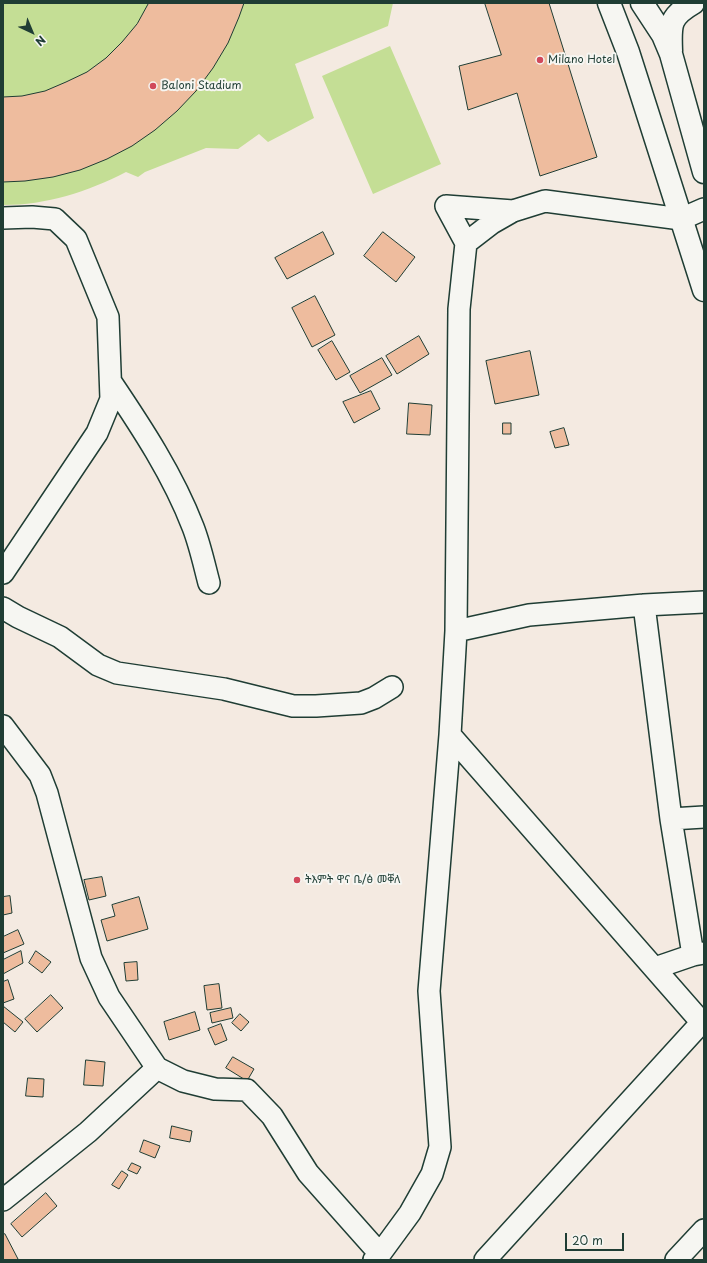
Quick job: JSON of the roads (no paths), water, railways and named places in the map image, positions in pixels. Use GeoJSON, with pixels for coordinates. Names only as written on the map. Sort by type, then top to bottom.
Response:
{"type":"FeatureCollection","features":[{"type":"Feature","properties":{"kind":"main road"},"geometry":{"type":"LineString","coordinates":[[609,3],[628,52],[704,290]]}},
{"type":"Feature","properties":{"kind":"main road"},"geometry":{"type":"LineString","coordinates":[[613,3],[627,7],[641,3],[663,35],[671,54],[704,172]]}},
{"type":"Feature","properties":{"kind":"main road"},"geometry":{"type":"LineString","coordinates":[[671,54],[670,28],[679,12],[693,3]]}},
{"type":"Feature","properties":{"kind":"street"},"geometry":{"type":"LineString","coordinates":[[466,243],[492,223],[513,211],[545,202],[681,219],[704,209]]}},
{"type":"Feature","properties":{"kind":"street"},"geometry":{"type":"LineString","coordinates":[[3,726],[40,775],[47,793],[91,958],[109,997],[157,1068],[183,1081],[215,1089],[247,1090],[272,1116],[308,1173],[377,1257],[410,1213],[432,1174],[440,1147],[429,991],[450,735],[456,631],[459,309],[466,243],[446,206],[513,211]]}},
{"type":"Feature","properties":{"kind":"street"},"geometry":{"type":"LineString","coordinates":[[3,218],[32,217],[55,219],[76,238],[108,317],[111,382],[111,399],[97,433],[3,573]]}},
{"type":"Feature","properties":{"kind":"street"},"geometry":{"type":"LineString","coordinates":[[111,382],[135,418],[175,486],[194,528],[209,583]]}},
{"type":"Feature","properties":{"kind":"street"},"geometry":{"type":"LineString","coordinates":[[456,631],[529,615],[644,605],[704,602]]}},
{"type":"Feature","properties":{"kind":"street"},"geometry":{"type":"LineString","coordinates":[[644,605],[671,819],[699,954],[655,968]]}},
{"type":"Feature","properties":{"kind":"street"},"geometry":{"type":"LineString","coordinates":[[3,608],[18,617],[60,637],[98,665],[117,674],[224,689],[293,706],[361,703],[374,698],[392,687]]}},
{"type":"Feature","properties":{"kind":"street"},"geometry":{"type":"LineString","coordinates":[[450,735],[703,1023],[485,1260]]}},
{"type":"Feature","properties":{"kind":"street"},"geometry":{"type":"LineString","coordinates":[[671,819],[704,817]]}},
{"type":"Feature","properties":{"kind":"street"},"geometry":{"type":"LineString","coordinates":[[4,1198],[88,1132],[157,1068]]}},
{"type":"Feature","properties":{"kind":"street"},"geometry":{"type":"LineString","coordinates":[[676,1260],[704,1230]]}},
{"type":"Feature","properties":{"kind":"place","name":"Milano Hotel"},"geometry":{"type":"Point","coordinates":[540,60]}},
{"type":"Feature","properties":{"kind":"place","name":"Baloni Stadium"},"geometry":{"type":"Point","coordinates":[153,86]}},
{"type":"Feature","properties":{"kind":"place","name":"ትእምት ዋና ቤ/ፅ መቐለ"},"geometry":{"type":"Point","coordinates":[297,880]}}]}
